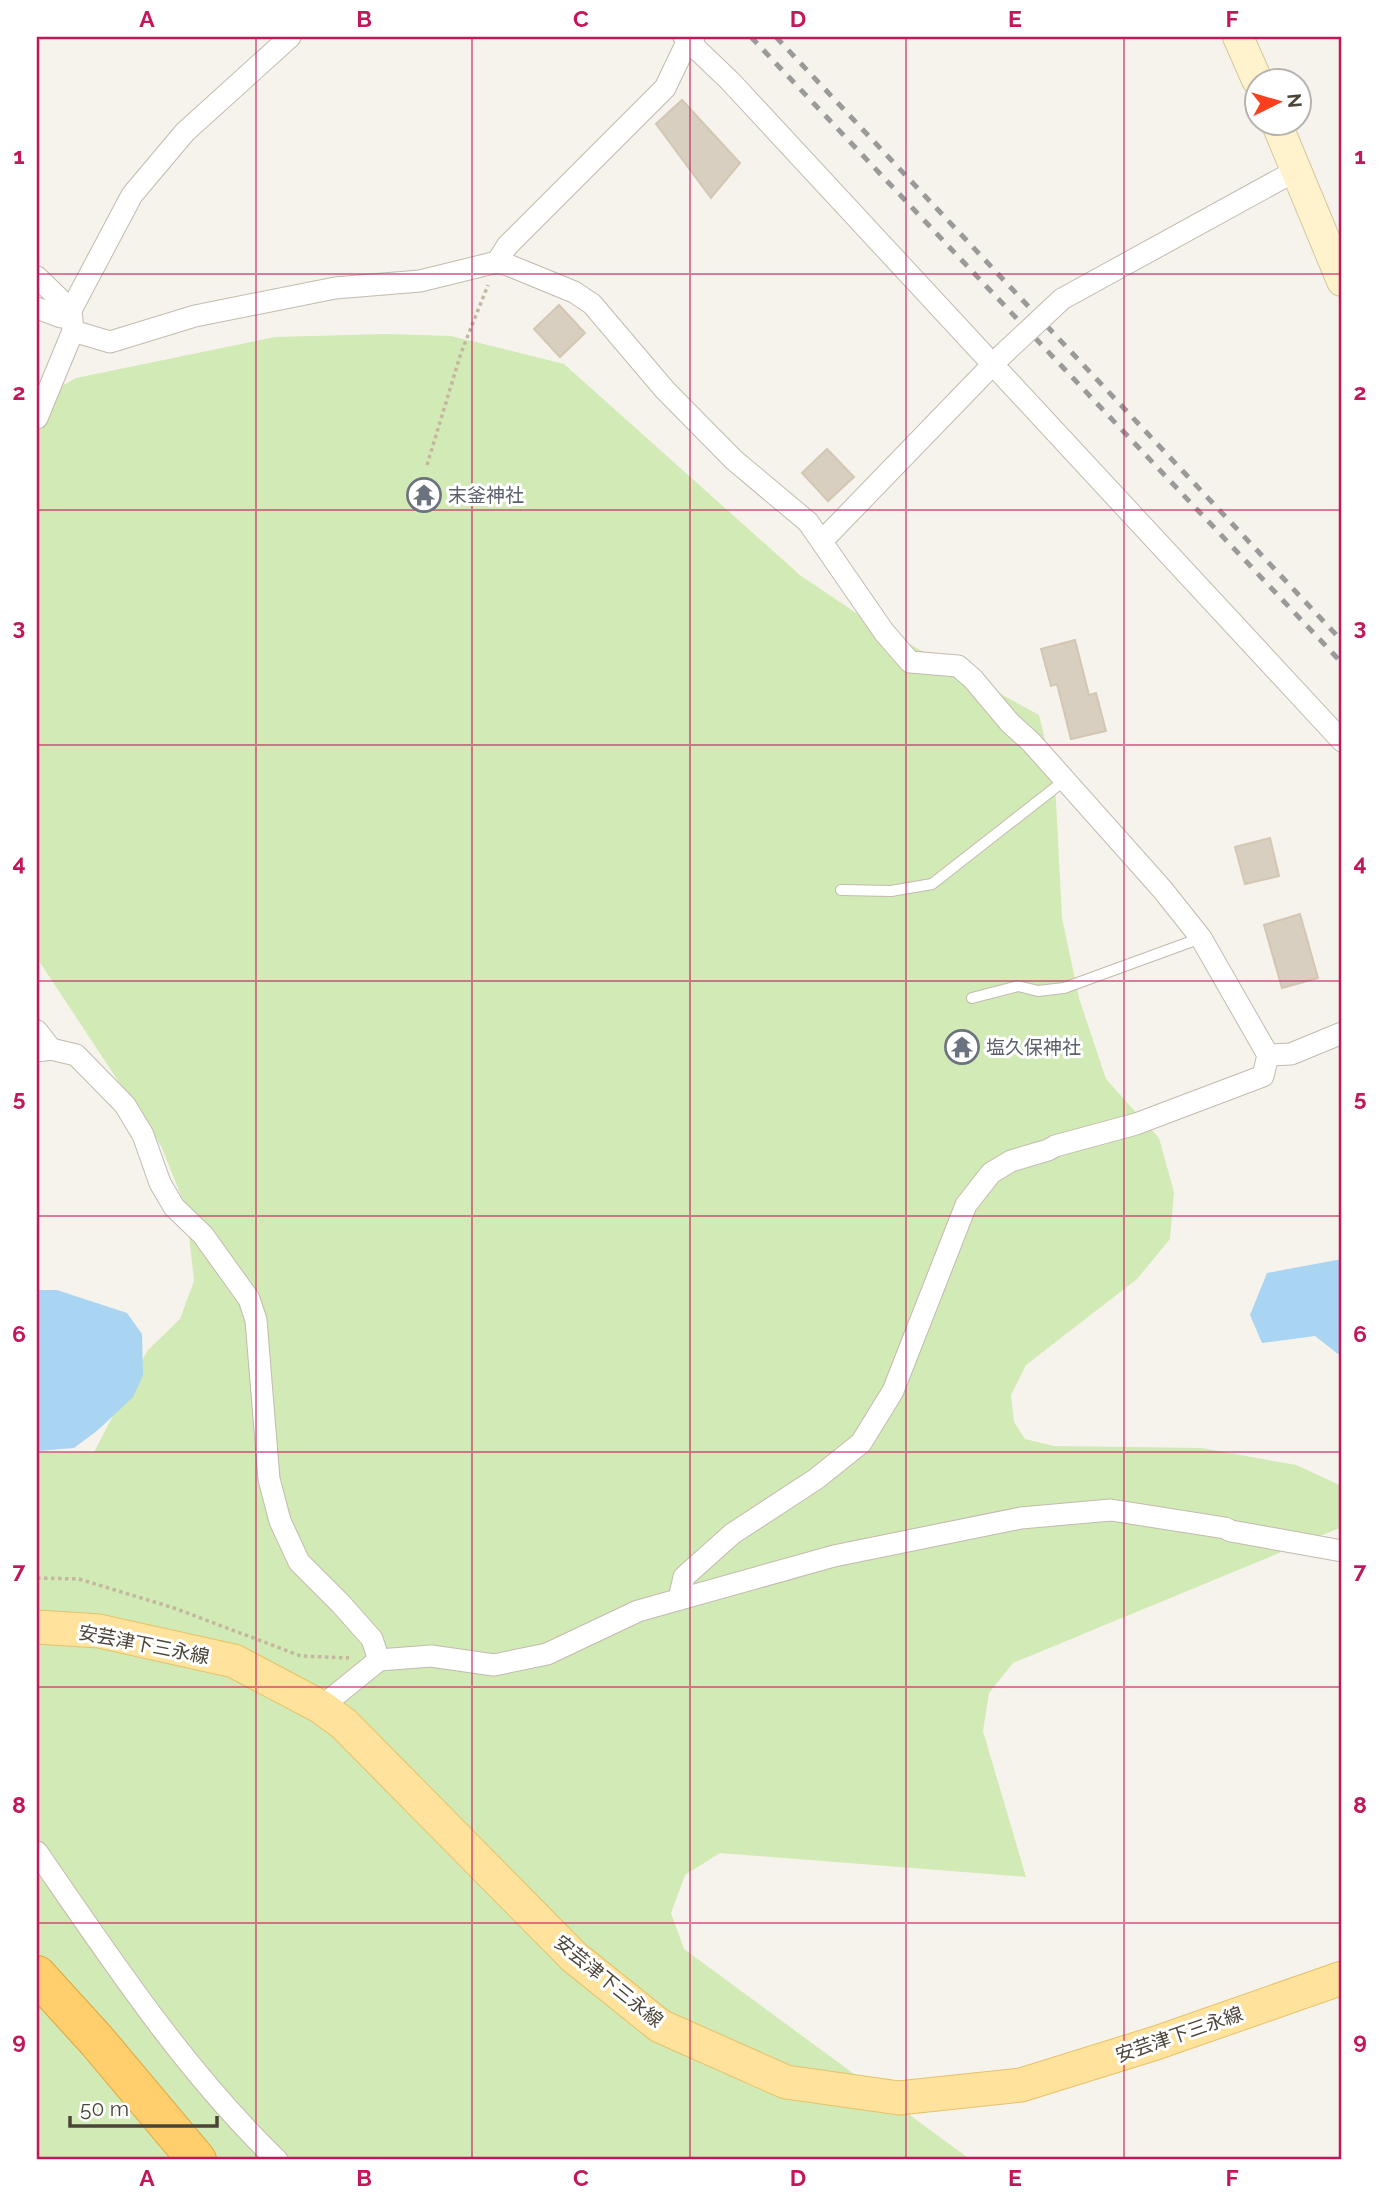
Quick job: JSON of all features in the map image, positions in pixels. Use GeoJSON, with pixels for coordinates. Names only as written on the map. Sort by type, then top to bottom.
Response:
{"type":"FeatureCollection","features":[{"type":"Feature","properties":{"kind":"highway"},"geometry":{"type":"LineString","coordinates":[[37,1975],[97,2041],[197,2160]]}},
{"type":"Feature","properties":{"kind":"main road","name":"安芸津下三永線"},"geometry":{"type":"LineString","coordinates":[[37,1627],[99,1631],[234,1661],[321,1707],[344,1724],[573,1957],[660,2026],[786,2082],[899,2098],[1021,2085],[1156,2043],[1342,1978]]}},
{"type":"Feature","properties":{"kind":"street"},"geometry":{"type":"LineString","coordinates":[[37,308],[61,317],[71,310],[132,195],[185,132],[290,37]]}},
{"type":"Feature","properties":{"kind":"street"},"geometry":{"type":"LineString","coordinates":[[1238,37],[1251,66]]}},
{"type":"Feature","properties":{"kind":"street"},"geometry":{"type":"LineString","coordinates":[[497,262],[507,246],[665,88],[688,38],[997,361],[1342,741]]}},
{"type":"Feature","properties":{"kind":"street"},"geometry":{"type":"LineString","coordinates":[[1282,136],[1342,281]]}},
{"type":"Feature","properties":{"kind":"street"},"geometry":{"type":"LineString","coordinates":[[822,540],[997,361],[1062,299],[1297,170]]}},
{"type":"Feature","properties":{"kind":"street"},"geometry":{"type":"LineString","coordinates":[[73,331],[110,342],[195,316],[335,288],[420,281],[497,262],[574,292],[592,304],[666,390],[734,460],[808,522],[884,632],[910,662],[958,666],[1031,742],[1162,889],[1201,938],[1268,1055],[1263,1076],[1136,1124],[1012,1161],[991,1174],[965,1205],[893,1391],[861,1443],[816,1479],[732,1534],[684,1577],[678,1599]]}},
{"type":"Feature","properties":{"kind":"street"},"geometry":{"type":"LineString","coordinates":[[37,277],[71,310],[73,331],[37,418]]}},
{"type":"Feature","properties":{"kind":"street"},"geometry":{"type":"LineString","coordinates":[[37,1031],[44,1050],[76,1055],[125,1105],[144,1135],[160,1183],[174,1207],[203,1235],[249,1299],[256,1320],[268,1479],[280,1521],[299,1562],[372,1639],[379,1660]]}},
{"type":"Feature","properties":{"kind":"street"},"geometry":{"type":"LineString","coordinates":[[1268,1055],[1291,1054],[1342,1034]]}},
{"type":"Feature","properties":{"kind":"street"},"geometry":{"type":"LineString","coordinates":[[321,1707],[379,1660],[431,1656],[494,1665],[547,1654],[638,1611],[678,1599],[861,1551],[1021,1518],[1111,1510],[1225,1528],[1342,1551]]}},
{"type":"Feature","properties":{"kind":"street"},"geometry":{"type":"LineString","coordinates":[[37,1852],[150,2015],[247,2131],[277,2160]]}},
{"type":"Feature","properties":{"kind":"lane"},"geometry":{"type":"LineString","coordinates":[[841,890],[891,891],[932,884],[1065,780]]}},
{"type":"Feature","properties":{"kind":"lane"},"geometry":{"type":"LineString","coordinates":[[972,998],[1018,986],[1038,991],[1064,988],[1201,938]]}},
{"type":"Feature","properties":{"kind":"path"},"geometry":{"type":"LineString","coordinates":[[427,465],[461,353],[497,262]]}},
{"type":"Feature","properties":{"kind":"path"},"geometry":{"type":"LineString","coordinates":[[37,1578],[79,1579],[174,1608],[301,1656],[379,1660]]}},
{"type":"Feature","properties":{"kind":"green space"},"geometry":{"type":"Polygon","coordinates":[[[386,334],[451,336],[564,364],[801,576],[871,623],[1039,715],[1055,782],[1062,918],[1079,998],[1106,1079],[1159,1138],[1174,1192],[1170,1239],[1137,1279],[1026,1365],[1011,1395],[1014,1422],[1025,1439],[1054,1446],[1202,1448],[1296,1465],[1342,1486],[1342,1527],[1013,1663],[989,1693],[983,1731],[1026,1877],[720,1853],[685,1875],[671,1913],[684,1949],[971,2160],[37,2160],[37,1453],[94,1452],[147,1351],[180,1319],[194,1281],[186,1208],[161,1146],[37,958],[37,400],[76,378],[275,337],[386,334]]]}},
{"type":"Feature","properties":{"kind":"water"},"geometry":{"type":"Polygon","coordinates":[[[1342,1259],[1342,1357],[1315,1336],[1262,1343],[1250,1315],[1267,1273],[1342,1259]]]}},
{"type":"Feature","properties":{"kind":"water"},"geometry":{"type":"Polygon","coordinates":[[[37,1290],[57,1290],[127,1313],[142,1334],[143,1375],[133,1397],[74,1448],[37,1451],[37,1290]]]}},
{"type":"Feature","properties":{"kind":"building"},"geometry":{"type":"Polygon","coordinates":[[[682,100],[740,163],[711,198],[656,124],[682,100]]]}},
{"type":"Feature","properties":{"kind":"building"},"geometry":{"type":"Polygon","coordinates":[[[559,305],[585,333],[560,357],[534,329],[559,305]]]}},
{"type":"Feature","properties":{"kind":"building"},"geometry":{"type":"Polygon","coordinates":[[[827,449],[854,477],[828,501],[802,473],[827,449]]]}},
{"type":"Feature","properties":{"kind":"building"},"geometry":{"type":"Polygon","coordinates":[[[1075,640],[1089,695],[1096,693],[1106,731],[1071,739],[1057,684],[1051,686],[1041,649],[1075,640]]]}},
{"type":"Feature","properties":{"kind":"building"},"geometry":{"type":"Polygon","coordinates":[[[1270,838],[1279,876],[1245,884],[1235,847],[1270,838]]]}},
{"type":"Feature","properties":{"kind":"building"},"geometry":{"type":"Polygon","coordinates":[[[1300,914],[1318,978],[1282,988],[1264,925],[1300,914]]]}},
{"type":"Feature","properties":{"kind":"railway"},"geometry":{"type":"LineString","coordinates":[[751,37],[1342,663]]}},
{"type":"Feature","properties":{"kind":"railway"},"geometry":{"type":"LineString","coordinates":[[776,37],[1342,641]]}},
{"type":"Feature","properties":{"kind":"place","name":"末釜神社"},"geometry":{"type":"Point","coordinates":[424,495]}},
{"type":"Feature","properties":{"kind":"place","name":"塩久保神社"},"geometry":{"type":"Point","coordinates":[962,1047]}}]}
